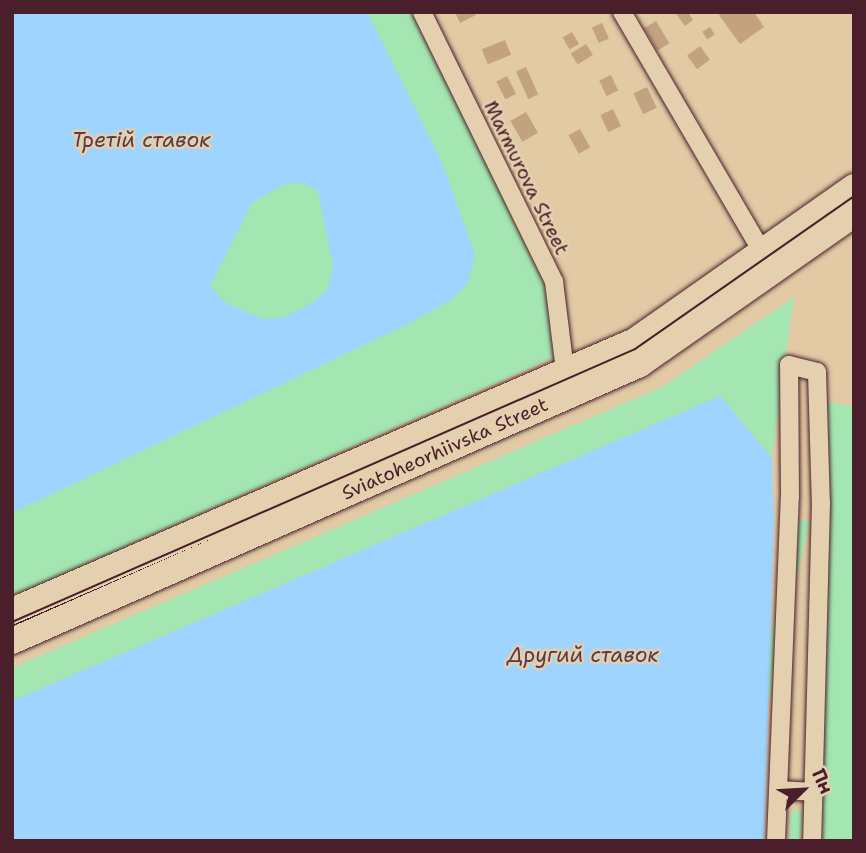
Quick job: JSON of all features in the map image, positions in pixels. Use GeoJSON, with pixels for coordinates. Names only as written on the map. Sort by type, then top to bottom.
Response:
{"type":"FeatureCollection","features":[{"type":"Feature","properties":{"kind":"main road","name":"Sviatoheorhiivska Street"},"geometry":{"type":"LineString","coordinates":[[12,611],[635,341],[854,187]]}},
{"type":"Feature","properties":{"kind":"main road","name":"Sviatoheorhiivska Street"},"geometry":{"type":"LineString","coordinates":[[12,641],[640,364],[854,214]]}},
{"type":"Feature","properties":{"kind":"street","name":"Marmurova Street"},"geometry":{"type":"LineString","coordinates":[[422,12],[554,282],[565,370]]}},
{"type":"Feature","properties":{"kind":"street"},"geometry":{"type":"LineString","coordinates":[[647,12],[627,18],[762,252]]}},
{"type":"Feature","properties":{"kind":"street"},"geometry":{"type":"LineString","coordinates":[[776,841],[790,497],[789,365],[817,372],[821,503],[812,841]]}},
{"type":"Feature","properties":{"kind":"street"},"geometry":{"type":"LineString","coordinates":[[790,497],[821,503]]}},
{"type":"Feature","properties":{"kind":"street"},"geometry":{"type":"LineString","coordinates":[[778,790],[814,792]]}},
{"type":"Feature","properties":{"kind":"green space","name":"Третій ставок"},"geometry":{"type":"Polygon","coordinates":[[[12,12],[413,12],[548,286],[557,356],[12,596],[12,12]]]}},
{"type":"Feature","properties":{"kind":"green space"},"geometry":{"type":"Polygon","coordinates":[[[794,297],[772,458],[720,396],[12,701],[12,668],[662,387],[794,297]]]}},
{"type":"Feature","properties":{"kind":"green space"},"geometry":{"type":"Polygon","coordinates":[[[823,401],[854,407],[854,841],[819,841],[830,490],[823,401]]]}},
{"type":"Feature","properties":{"kind":"green space"},"geometry":{"type":"Polygon","coordinates":[[[797,519],[810,522],[754,765],[741,762],[797,519]]]}},
{"type":"Feature","properties":{"kind":"green space"},"geometry":{"type":"Polygon","coordinates":[[[791,810],[803,811],[800,841],[788,841],[791,810]]]}},
{"type":"Feature","properties":{"kind":"water","name":"Третій ставок"},"geometry":{"type":"Polygon","coordinates":[[[12,12],[367,12],[442,163],[475,254],[468,283],[451,300],[404,326],[12,513],[12,12]],[[287,183],[252,203],[210,286],[226,303],[262,319],[282,318],[309,305],[328,289],[333,266],[318,191],[303,183],[287,183]]]}},
{"type":"Feature","properties":{"kind":"water","name":"Другий ставок"},"geometry":{"type":"Polygon","coordinates":[[[720,396],[772,458],[774,523],[764,841],[12,841],[12,701],[720,396]]]}},
{"type":"Feature","properties":{"kind":"building"},"geometry":{"type":"Polygon","coordinates":[[[455,12],[475,12],[476,15],[460,23],[455,12]]]}},
{"type":"Feature","properties":{"kind":"building"},"geometry":{"type":"Polygon","coordinates":[[[675,12],[688,12],[693,20],[685,26],[675,12]]]}},
{"type":"Feature","properties":{"kind":"building"},"geometry":{"type":"Polygon","coordinates":[[[723,12],[754,12],[764,27],[740,44],[719,15],[723,12]]]}},
{"type":"Feature","properties":{"kind":"building"},"geometry":{"type":"Polygon","coordinates":[[[656,21],[669,43],[657,50],[644,28],[656,21]]]}},
{"type":"Feature","properties":{"kind":"building"},"geometry":{"type":"Polygon","coordinates":[[[602,23],[609,39],[599,43],[592,27],[602,23]]]}},
{"type":"Feature","properties":{"kind":"building"},"geometry":{"type":"Polygon","coordinates":[[[710,27],[715,35],[707,39],[702,32],[710,27]]]}},
{"type":"Feature","properties":{"kind":"building"},"geometry":{"type":"Polygon","coordinates":[[[572,32],[579,44],[569,50],[562,38],[572,32]]]}},
{"type":"Feature","properties":{"kind":"building"},"geometry":{"type":"Polygon","coordinates":[[[505,40],[511,55],[488,64],[482,49],[505,40]]]}},
{"type":"Feature","properties":{"kind":"building"},"geometry":{"type":"Polygon","coordinates":[[[586,44],[593,55],[578,65],[571,54],[586,44]]]}},
{"type":"Feature","properties":{"kind":"building"},"geometry":{"type":"Polygon","coordinates":[[[700,46],[710,60],[697,69],[687,55],[700,46]]]}},
{"type":"Feature","properties":{"kind":"building"},"geometry":{"type":"Polygon","coordinates":[[[526,67],[538,94],[528,99],[516,71],[526,67]]]}},
{"type":"Feature","properties":{"kind":"building"},"geometry":{"type":"Polygon","coordinates":[[[611,75],[618,90],[606,96],[599,80],[611,75]]]}},
{"type":"Feature","properties":{"kind":"building"},"geometry":{"type":"Polygon","coordinates":[[[507,76],[516,94],[505,99],[496,81],[507,76]]]}},
{"type":"Feature","properties":{"kind":"building"},"geometry":{"type":"Polygon","coordinates":[[[647,87],[657,108],[643,114],[633,93],[647,87]]]}},
{"type":"Feature","properties":{"kind":"building"},"geometry":{"type":"Polygon","coordinates":[[[613,109],[621,126],[608,132],[600,115],[613,109]]]}},
{"type":"Feature","properties":{"kind":"building"},"geometry":{"type":"Polygon","coordinates":[[[526,112],[538,133],[522,142],[510,121],[526,112]]]}},
{"type":"Feature","properties":{"kind":"building"},"geometry":{"type":"Polygon","coordinates":[[[580,129],[590,147],[579,154],[569,135],[580,129]]]}},
{"type":"Feature","properties":{"kind":"tram line"},"geometry":{"type":"LineString","coordinates":[[12,622],[635,349],[854,196]]}}]}
